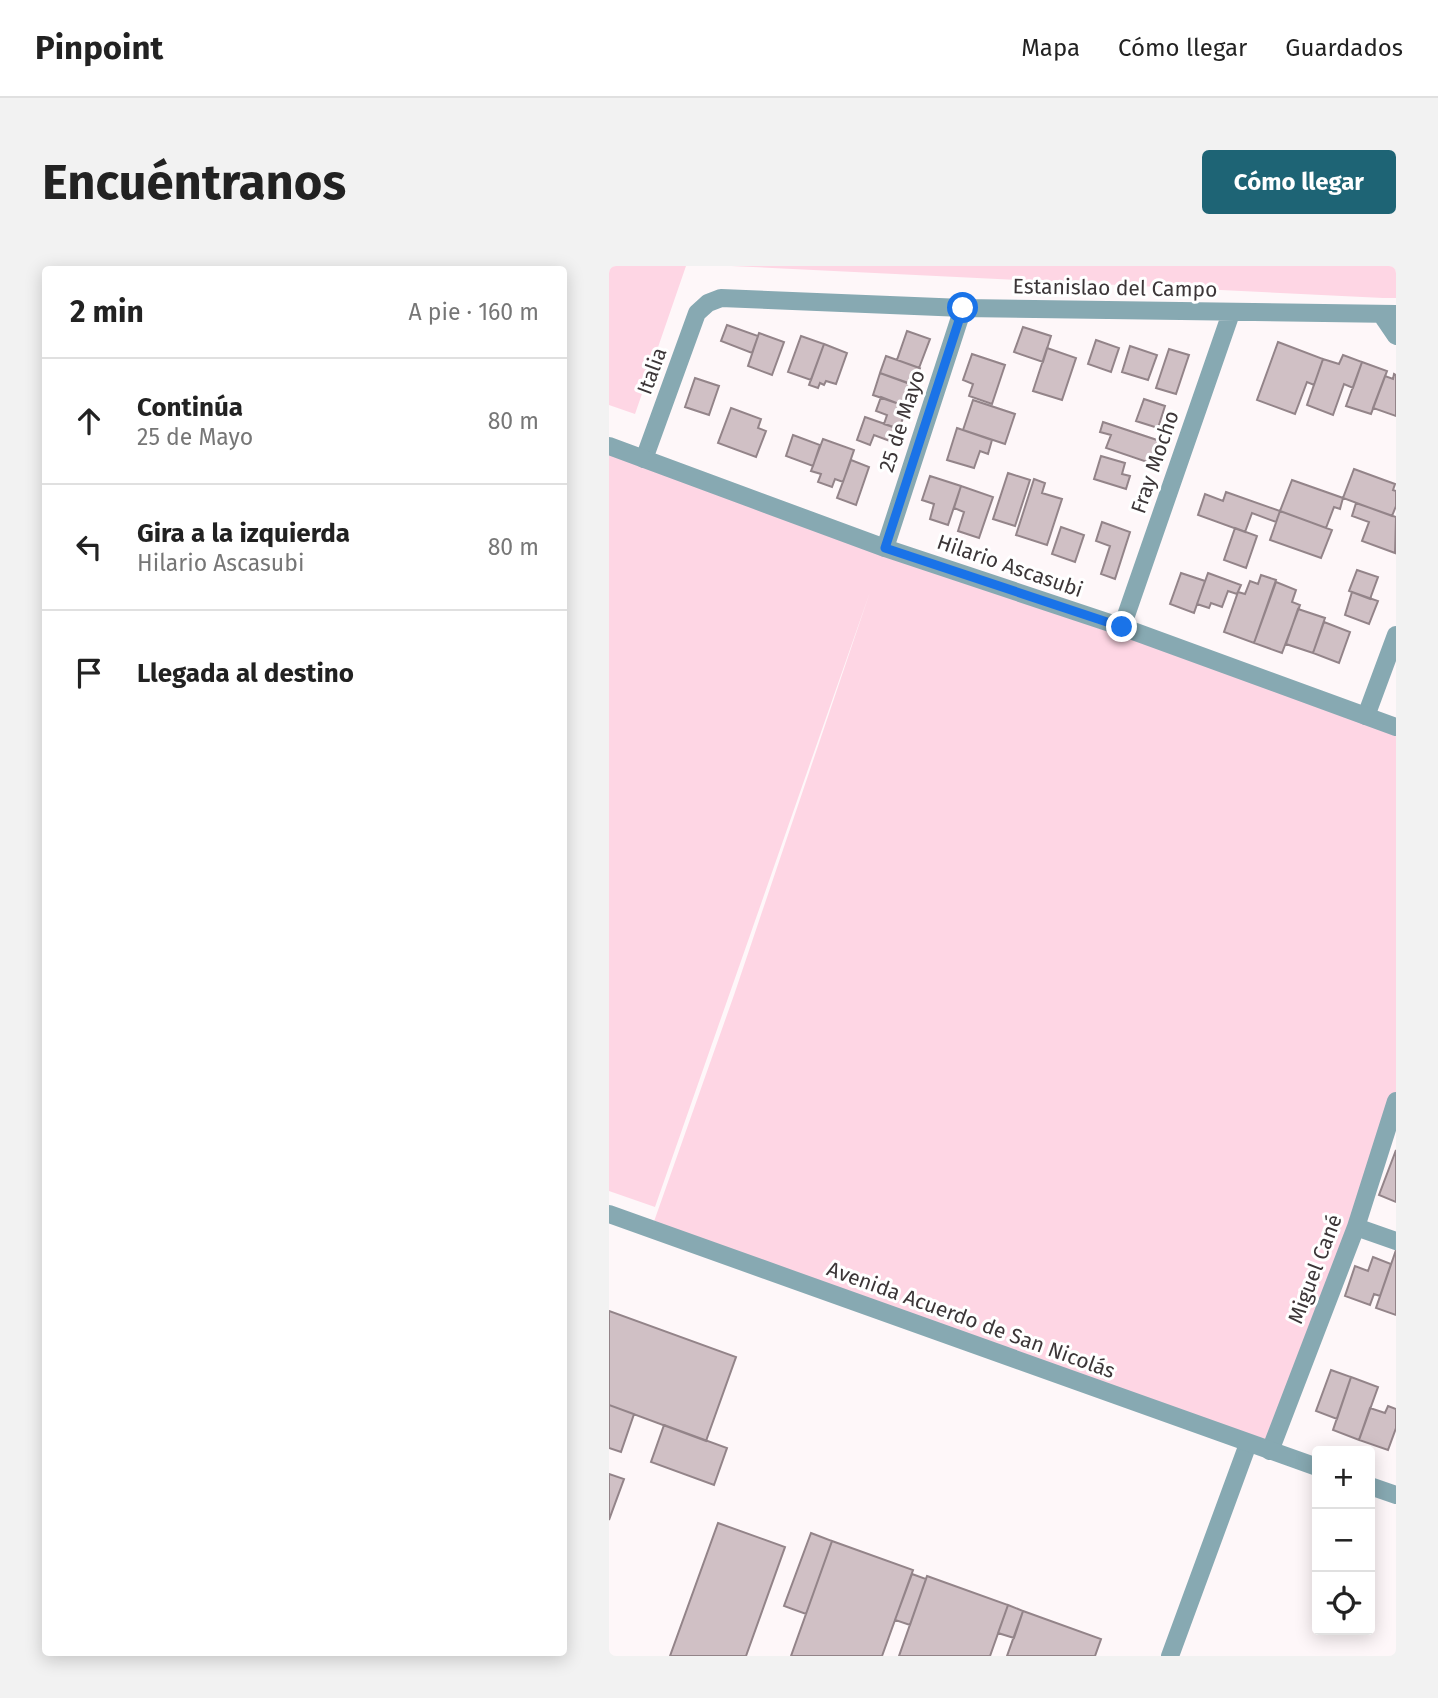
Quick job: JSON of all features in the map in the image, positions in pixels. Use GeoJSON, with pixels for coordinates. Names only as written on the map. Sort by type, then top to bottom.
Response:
{"type":"FeatureCollection","features":[{"type":"Feature","properties":{"kind":"street","name":"Estanislao del Campo"},"geometry":{"type":"LineString","coordinates":[[708,303],[721,298],[963,308],[1388,314]]}},
{"type":"Feature","properties":{"kind":"street","name":"Italia"},"geometry":{"type":"LineString","coordinates":[[644,459],[697,313],[708,303]]}},
{"type":"Feature","properties":{"kind":"street","name":"25 de Mayo"},"geometry":{"type":"LineString","coordinates":[[885,548],[963,308]]}},
{"type":"Feature","properties":{"kind":"street","name":"Fray Mocho"},"geometry":{"type":"LineString","coordinates":[[1122,627],[1231,313]]}},
{"type":"Feature","properties":{"kind":"street"},"geometry":{"type":"LineString","coordinates":[[1388,314],[1396,337]]}},
{"type":"Feature","properties":{"kind":"street","name":"Hilario Ascasubi"},"geometry":{"type":"LineString","coordinates":[[609,446],[885,548],[1122,627],[1396,727]]}},
{"type":"Feature","properties":{"kind":"street"},"geometry":{"type":"LineString","coordinates":[[1366,716],[1396,635]]}},
{"type":"Feature","properties":{"kind":"street","name":"Miguel Cané"},"geometry":{"type":"LineString","coordinates":[[1271,1451],[1356,1227],[1396,1101]]}},
{"type":"Feature","properties":{"kind":"street","name":"Avenida Acuerdo de San Nicolás"},"geometry":{"type":"LineString","coordinates":[[609,1214],[1312,1465]]}},
{"type":"Feature","properties":{"kind":"street"},"geometry":{"type":"LineString","coordinates":[[1356,1227],[1396,1241]]}},
{"type":"Feature","properties":{"kind":"street"},"geometry":{"type":"LineString","coordinates":[[1170,1656],[1248,1444]]}},
{"type":"Feature","properties":{"kind":"street"},"geometry":{"type":"LineString","coordinates":[[1375,1488],[1396,1495]]}},
{"type":"Feature","properties":{"kind":"shaded area"},"geometry":{"type":"Polygon","coordinates":[[[609,266],[686,266],[635,414],[609,405],[609,266]]]}},
{"type":"Feature","properties":{"kind":"shaded area"},"geometry":{"type":"Polygon","coordinates":[[[731,266],[1396,266],[1396,298],[1383,298],[731,266]]]}},
{"type":"Feature","properties":{"kind":"shaded area"},"geometry":{"type":"Polygon","coordinates":[[[609,449],[1396,727],[1396,1101],[1270,1451],[651,1230],[734,995],[870,592],[655,1207],[609,1191],[609,449]]]}},
{"type":"Feature","properties":{"kind":"building"},"geometry":{"type":"Polygon","coordinates":[[[727,325],[758,336],[752,353],[721,341],[727,325]]]}},
{"type":"Feature","properties":{"kind":"building"},"geometry":{"type":"Polygon","coordinates":[[[1023,327],[1051,336],[1043,362],[1014,352],[1023,327]]]}},
{"type":"Feature","properties":{"kind":"building"},"geometry":{"type":"Polygon","coordinates":[[[907,331],[930,339],[919,368],[897,360],[907,331]]]}},
{"type":"Feature","properties":{"kind":"building"},"geometry":{"type":"Polygon","coordinates":[[[759,333],[784,342],[772,375],[748,366],[759,333]]]}},
{"type":"Feature","properties":{"kind":"building"},"geometry":{"type":"Polygon","coordinates":[[[801,336],[824,344],[811,380],[788,372],[801,336]]]}},
{"type":"Feature","properties":{"kind":"building"},"geometry":{"type":"Polygon","coordinates":[[[1096,340],[1119,348],[1111,372],[1088,364],[1096,340]]]}},
{"type":"Feature","properties":{"kind":"building"},"geometry":{"type":"Polygon","coordinates":[[[1278,342],[1323,359],[1314,385],[1307,382],[1295,414],[1257,400],[1278,342]]]}},
{"type":"Feature","properties":{"kind":"building"},"geometry":{"type":"Polygon","coordinates":[[[824,344],[847,353],[836,384],[826,381],[824,385],[820,383],[818,388],[809,385],[824,344]]]}},
{"type":"Feature","properties":{"kind":"building"},"geometry":{"type":"Polygon","coordinates":[[[1130,346],[1157,355],[1148,380],[1122,372],[1130,346]]]}},
{"type":"Feature","properties":{"kind":"building"},"geometry":{"type":"Polygon","coordinates":[[[1047,348],[1076,358],[1062,400],[1033,391],[1047,348]]]}},
{"type":"Feature","properties":{"kind":"building"},"geometry":{"type":"Polygon","coordinates":[[[1169,349],[1189,355],[1176,394],[1156,388],[1169,349]]]}},
{"type":"Feature","properties":{"kind":"building"},"geometry":{"type":"Polygon","coordinates":[[[972,354],[1005,365],[992,404],[969,396],[973,384],[963,380],[972,354]]]}},
{"type":"Feature","properties":{"kind":"building"},"geometry":{"type":"Polygon","coordinates":[[[1343,355],[1362,362],[1353,388],[1344,384],[1333,415],[1307,405],[1323,359],[1339,364],[1343,355]]]}},
{"type":"Feature","properties":{"kind":"building"},"geometry":{"type":"Polygon","coordinates":[[[886,356],[920,368],[914,385],[880,373],[886,356]]]}},
{"type":"Feature","properties":{"kind":"building"},"geometry":{"type":"Polygon","coordinates":[[[1362,362],[1387,371],[1371,414],[1346,406],[1362,362]]]}},
{"type":"Feature","properties":{"kind":"building"},"geometry":{"type":"Polygon","coordinates":[[[880,373],[910,384],[902,405],[873,395],[880,373]]]}},
{"type":"Feature","properties":{"kind":"building"},"geometry":{"type":"Polygon","coordinates":[[[1394,374],[1396,416],[1373,408],[1385,376],[1393,379],[1394,374]]]}},
{"type":"Feature","properties":{"kind":"building"},"geometry":{"type":"Polygon","coordinates":[[[695,378],[719,386],[709,415],[685,407],[695,378]]]}},
{"type":"Feature","properties":{"kind":"building"},"geometry":{"type":"Polygon","coordinates":[[[881,397],[907,407],[899,429],[884,424],[887,415],[876,411],[881,397]]]}},
{"type":"Feature","properties":{"kind":"building"},"geometry":{"type":"Polygon","coordinates":[[[1144,399],[1165,406],[1158,428],[1136,421],[1144,399]]]}},
{"type":"Feature","properties":{"kind":"building"},"geometry":{"type":"Polygon","coordinates":[[[973,400],[1015,414],[1005,444],[963,430],[973,400]]]}},
{"type":"Feature","properties":{"kind":"building"},"geometry":{"type":"Polygon","coordinates":[[[731,408],[761,419],[758,428],[766,431],[756,457],[718,443],[731,408]]]}},
{"type":"Feature","properties":{"kind":"building"},"geometry":{"type":"Polygon","coordinates":[[[865,417],[899,429],[895,443],[874,435],[870,445],[857,440],[865,417]]]}},
{"type":"Feature","properties":{"kind":"building"},"geometry":{"type":"Polygon","coordinates":[[[1103,422],[1163,442],[1156,465],[1106,448],[1111,435],[1100,432],[1103,422]]]}},
{"type":"Feature","properties":{"kind":"building"},"geometry":{"type":"Polygon","coordinates":[[[957,428],[992,440],[988,454],[980,451],[974,468],[947,460],[957,428]]]}},
{"type":"Feature","properties":{"kind":"building"},"geometry":{"type":"Polygon","coordinates":[[[793,435],[820,445],[813,466],[786,456],[793,435]]]}},
{"type":"Feature","properties":{"kind":"building"},"geometry":{"type":"Polygon","coordinates":[[[823,439],[854,450],[843,482],[835,479],[832,487],[818,482],[821,474],[811,471],[823,439]]]}},
{"type":"Feature","properties":{"kind":"building"},"geometry":{"type":"Polygon","coordinates":[[[1101,456],[1125,463],[1122,474],[1130,476],[1126,489],[1094,479],[1101,456]]]}},
{"type":"Feature","properties":{"kind":"building"},"geometry":{"type":"Polygon","coordinates":[[[851,460],[869,467],[856,505],[837,498],[851,460]]]}},
{"type":"Feature","properties":{"kind":"building"},"geometry":{"type":"Polygon","coordinates":[[[1354,469],[1395,484],[1393,490],[1396,491],[1396,506],[1392,516],[1343,498],[1354,469]]]}},
{"type":"Feature","properties":{"kind":"building"},"geometry":{"type":"Polygon","coordinates":[[[1008,473],[1030,480],[1015,526],[993,519],[1008,473]]]}},
{"type":"Feature","properties":{"kind":"building"},"geometry":{"type":"Polygon","coordinates":[[[930,476],[961,486],[948,525],[930,519],[934,504],[922,500],[930,476]]]}},
{"type":"Feature","properties":{"kind":"building"},"geometry":{"type":"Polygon","coordinates":[[[1034,479],[1045,483],[1042,493],[1062,499],[1047,545],[1016,535],[1034,479]]]}},
{"type":"Feature","properties":{"kind":"building"},"geometry":{"type":"Polygon","coordinates":[[[1292,480],[1343,498],[1340,509],[1334,507],[1326,528],[1280,511],[1292,480]]]}},
{"type":"Feature","properties":{"kind":"building"},"geometry":{"type":"Polygon","coordinates":[[[961,486],[993,497],[979,538],[958,531],[964,512],[954,508],[961,486]]]}},
{"type":"Feature","properties":{"kind":"building"},"geometry":{"type":"Polygon","coordinates":[[[1226,492],[1280,511],[1276,522],[1252,513],[1245,532],[1198,515],[1205,494],[1223,501],[1226,492]]]}},
{"type":"Feature","properties":{"kind":"building"},"geometry":{"type":"Polygon","coordinates":[[[1356,503],[1396,517],[1395,553],[1362,541],[1369,522],[1352,516],[1356,503]]]}},
{"type":"Feature","properties":{"kind":"building"},"geometry":{"type":"Polygon","coordinates":[[[1280,511],[1332,530],[1321,558],[1270,540],[1280,511]]]}},
{"type":"Feature","properties":{"kind":"building"},"geometry":{"type":"Polygon","coordinates":[[[1102,522],[1130,532],[1115,579],[1101,574],[1110,546],[1096,541],[1102,522]]]}},
{"type":"Feature","properties":{"kind":"building"},"geometry":{"type":"Polygon","coordinates":[[[1061,527],[1084,535],[1075,562],[1052,554],[1061,527]]]}},
{"type":"Feature","properties":{"kind":"building"},"geometry":{"type":"Polygon","coordinates":[[[1235,528],[1257,536],[1246,568],[1224,560],[1235,528]]]}},
{"type":"Feature","properties":{"kind":"building"},"geometry":{"type":"Polygon","coordinates":[[[1357,570],[1378,577],[1370,599],[1349,591],[1357,570]]]}},
{"type":"Feature","properties":{"kind":"building"},"geometry":{"type":"Polygon","coordinates":[[[1181,573],[1205,581],[1194,613],[1170,604],[1181,573]]]}},
{"type":"Feature","properties":{"kind":"building"},"geometry":{"type":"Polygon","coordinates":[[[1208,573],[1241,585],[1237,594],[1228,591],[1222,607],[1211,603],[1209,608],[1197,604],[1208,573]]]}},
{"type":"Feature","properties":{"kind":"building"},"geometry":{"type":"Polygon","coordinates":[[[1261,575],[1276,580],[1254,643],[1224,632],[1238,592],[1245,594],[1250,581],[1258,584],[1261,575]]]}},
{"type":"Feature","properties":{"kind":"building"},"geometry":{"type":"Polygon","coordinates":[[[1276,582],[1296,590],[1292,602],[1300,605],[1282,653],[1254,643],[1276,582]]]}},
{"type":"Feature","properties":{"kind":"building"},"geometry":{"type":"Polygon","coordinates":[[[1352,592],[1378,601],[1369,624],[1345,615],[1352,592]]]}},
{"type":"Feature","properties":{"kind":"building"},"geometry":{"type":"Polygon","coordinates":[[[1298,609],[1325,618],[1313,653],[1286,644],[1298,609]]]}},
{"type":"Feature","properties":{"kind":"building"},"geometry":{"type":"Polygon","coordinates":[[[1324,622],[1350,632],[1339,663],[1313,653],[1324,622]]]}},
{"type":"Feature","properties":{"kind":"building"},"geometry":{"type":"Polygon","coordinates":[[[1396,1150],[1396,1202],[1379,1195],[1396,1150]]]}},
{"type":"Feature","properties":{"kind":"building"},"geometry":{"type":"Polygon","coordinates":[[[1396,1250],[1396,1315],[1376,1308],[1396,1250]]]}},
{"type":"Feature","properties":{"kind":"building"},"geometry":{"type":"Polygon","coordinates":[[[1373,1257],[1391,1264],[1380,1296],[1374,1294],[1370,1305],[1345,1296],[1355,1266],[1368,1271],[1373,1257]]]}},
{"type":"Feature","properties":{"kind":"building"},"geometry":{"type":"Polygon","coordinates":[[[609,1311],[736,1357],[706,1441],[609,1405],[609,1311]]]}},
{"type":"Feature","properties":{"kind":"building"},"geometry":{"type":"Polygon","coordinates":[[[1331,1370],[1351,1377],[1337,1419],[1316,1411],[1331,1370]]]}},
{"type":"Feature","properties":{"kind":"building"},"geometry":{"type":"Polygon","coordinates":[[[1351,1377],[1378,1387],[1359,1440],[1333,1430],[1351,1377]]]}},
{"type":"Feature","properties":{"kind":"building"},"geometry":{"type":"Polygon","coordinates":[[[609,1405],[634,1414],[621,1452],[609,1448],[609,1405]]]}},
{"type":"Feature","properties":{"kind":"building"},"geometry":{"type":"Polygon","coordinates":[[[1388,1406],[1396,1409],[1396,1428],[1388,1450],[1359,1440],[1370,1408],[1385,1413],[1388,1406]]]}},
{"type":"Feature","properties":{"kind":"building"},"geometry":{"type":"Polygon","coordinates":[[[664,1425],[727,1448],[714,1485],[651,1462],[664,1425]]]}},
{"type":"Feature","properties":{"kind":"building"},"geometry":{"type":"Polygon","coordinates":[[[609,1474],[624,1479],[609,1520],[609,1474]]]}},
{"type":"Feature","properties":{"kind":"building"},"geometry":{"type":"Polygon","coordinates":[[[718,1523],[785,1547],[746,1656],[670,1656],[718,1523]]]}},
{"type":"Feature","properties":{"kind":"building"},"geometry":{"type":"Polygon","coordinates":[[[811,1533],[832,1541],[806,1614],[784,1606],[811,1533]]]}},
{"type":"Feature","properties":{"kind":"building"},"geometry":{"type":"Polygon","coordinates":[[[832,1541],[913,1570],[882,1656],[791,1656],[832,1541]]]}},
{"type":"Feature","properties":{"kind":"building"},"geometry":{"type":"Polygon","coordinates":[[[912,1574],[926,1579],[910,1625],[895,1620],[912,1574]]]}},
{"type":"Feature","properties":{"kind":"building"},"geometry":{"type":"Polygon","coordinates":[[[927,1576],[1008,1605],[990,1656],[899,1656],[927,1576]]]}},
{"type":"Feature","properties":{"kind":"building"},"geometry":{"type":"Polygon","coordinates":[[[1008,1605],[1023,1611],[1014,1638],[998,1633],[1008,1605]]]}},
{"type":"Feature","properties":{"kind":"building"},"geometry":{"type":"Polygon","coordinates":[[[1023,1611],[1101,1639],[1095,1656],[1007,1656],[1023,1611]]]}},
{"type":"Feature","properties":{"kind":"route"},"geometry":{"type":"LineString","coordinates":[[963,308],[885,548],[1122,627]]}}]}
